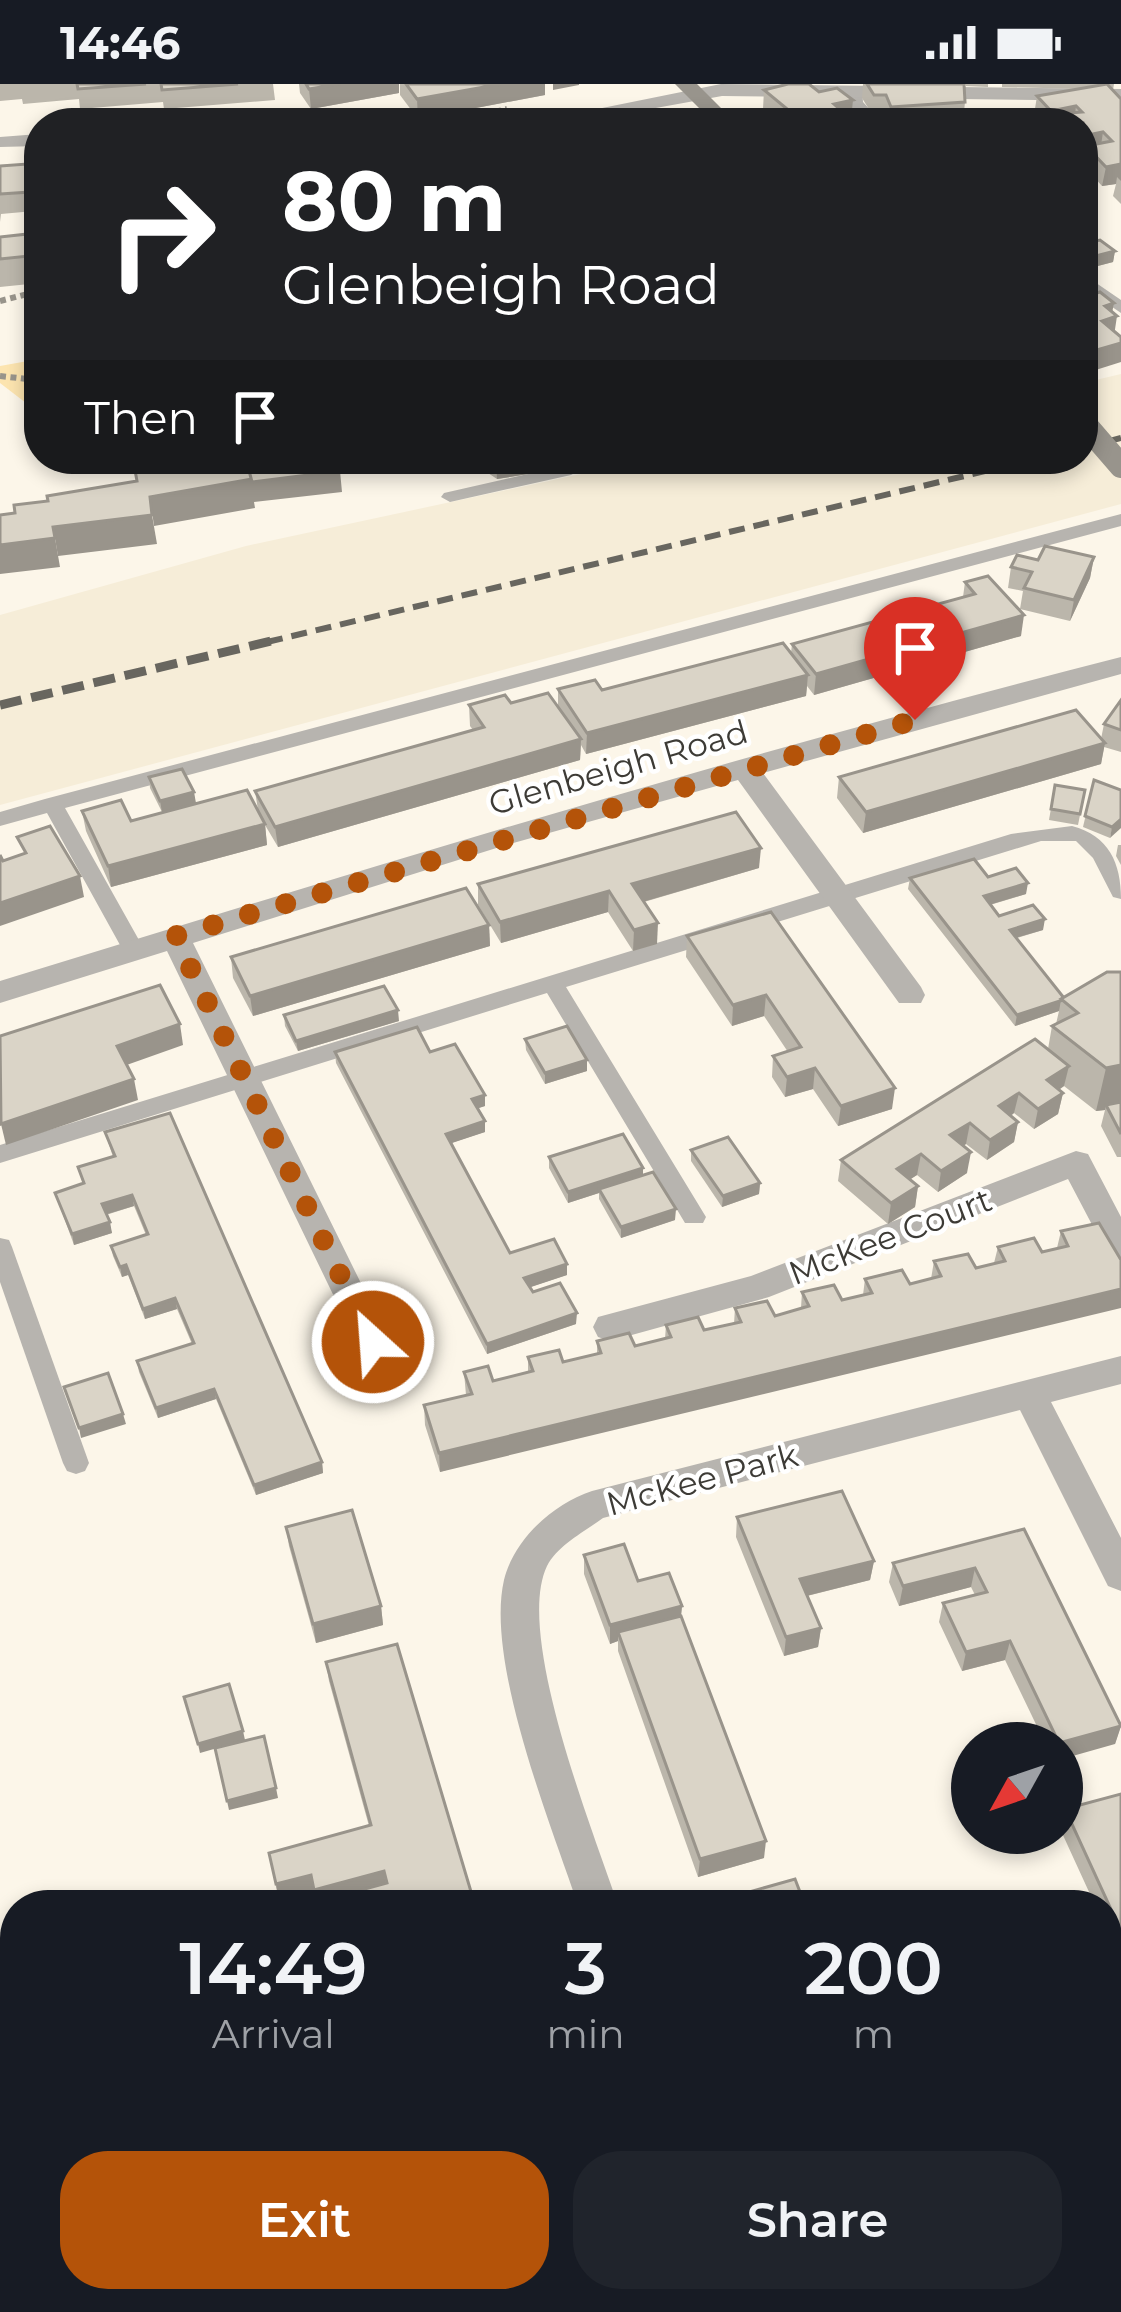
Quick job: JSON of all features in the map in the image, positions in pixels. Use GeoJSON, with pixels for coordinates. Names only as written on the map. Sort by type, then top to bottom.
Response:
{"type":"FeatureCollection","features":[{"type":"Feature","properties":{"kind":"main road"},"geometry":{"type":"LineString","coordinates":[[1098,439],[1121,466]]}},
{"type":"Feature","properties":{"kind":"street"},"geometry":{"type":"LineString","coordinates":[[605,108],[690,89],[1121,95]]}},
{"type":"Feature","properties":{"kind":"street"},"geometry":{"type":"LineString","coordinates":[[4,142],[24,141]]}},
{"type":"Feature","properties":{"kind":"street","name":"Glenbeigh Road"},"geometry":{"type":"LineString","coordinates":[[0,992],[745,769],[1121,665]]}},
{"type":"Feature","properties":{"kind":"street"},"geometry":{"type":"LineString","coordinates":[[745,769],[910,995]]}},
{"type":"Feature","properties":{"kind":"street"},"geometry":{"type":"LineString","coordinates":[[175,936],[373,1342]]}},
{"type":"Feature","properties":{"kind":"street","name":"McKee Court"},"geometry":{"type":"LineString","coordinates":[[610,1328],[758,1288],[1076,1163],[1121,1248]]}},
{"type":"Feature","properties":{"kind":"street","name":"McKee Park"},"geometry":{"type":"LineString","coordinates":[[593,1890],[531,1691],[517,1615],[532,1554],[592,1506],[1121,1370]]}},
{"type":"Feature","properties":{"kind":"street"},"geometry":{"type":"LineString","coordinates":[[1029,1394],[1121,1575]]}},
{"type":"Feature","properties":{"kind":"lane"},"geometry":{"type":"LineString","coordinates":[[857,91],[855,103],[860,108]]}},
{"type":"Feature","properties":{"kind":"lane"},"geometry":{"type":"LineString","coordinates":[[450,497],[552,474]]}},
{"type":"Feature","properties":{"kind":"lane"},"geometry":{"type":"LineString","coordinates":[[0,819],[1121,520]]}},
{"type":"Feature","properties":{"kind":"lane"},"geometry":{"type":"LineString","coordinates":[[52,804],[133,949]]}},
{"type":"Feature","properties":{"kind":"lane"},"geometry":{"type":"LineString","coordinates":[[0,1154],[1067,828],[1096,847],[1121,892]]}},
{"type":"Feature","properties":{"kind":"lane"},"geometry":{"type":"LineString","coordinates":[[552,982],[694,1217]]}},
{"type":"Feature","properties":{"kind":"lane"},"geometry":{"type":"LineString","coordinates":[[0,1247],[76,1463]]}},
{"type":"Feature","properties":{"kind":"path"},"geometry":{"type":"LineString","coordinates":[[20,178],[24,178]]}},
{"type":"Feature","properties":{"kind":"shaded area"},"geometry":{"type":"Polygon","coordinates":[[[24,362],[24,401],[0,383],[0,366],[24,362]]]}},
{"type":"Feature","properties":{"kind":"shaded area"},"geometry":{"type":"Polygon","coordinates":[[[1121,374],[1121,504],[0,805],[0,615],[246,546],[581,474],[1098,474],[1098,379],[1121,374]]]}},
{"type":"Feature","properties":{"kind":"building"},"geometry":{"type":"Polygon","coordinates":[[[77,84],[146,84],[78,89],[77,84]]]}},
{"type":"Feature","properties":{"kind":"building"},"geometry":{"type":"Polygon","coordinates":[[[161,84],[238,84],[162,90],[161,84]]]}},
{"type":"Feature","properties":{"kind":"building"},"geometry":{"type":"Polygon","coordinates":[[[406,84],[501,84],[417,99],[406,84]]]}},
{"type":"Feature","properties":{"kind":"building"},"geometry":{"type":"Polygon","coordinates":[[[809,84],[819,92],[837,88],[853,100],[834,104],[839,108],[786,108],[764,90],[809,84]]]}},
{"type":"Feature","properties":{"kind":"building"},"geometry":{"type":"Polygon","coordinates":[[[867,84],[964,84],[965,102],[891,107],[886,95],[874,95],[867,84]]]}},
{"type":"Feature","properties":{"kind":"building"},"geometry":{"type":"Polygon","coordinates":[[[1107,84],[1121,99],[1121,164],[1106,167],[1098,159],[1098,144],[1112,141],[1098,133],[1098,108],[1048,108],[1037,96],[1107,84]]]}},
{"type":"Feature","properties":{"kind":"building"},"geometry":{"type":"Polygon","coordinates":[[[24,164],[24,192],[0,194],[0,166],[24,164]]]}},
{"type":"Feature","properties":{"kind":"building"},"geometry":{"type":"Polygon","coordinates":[[[24,234],[24,257],[0,259],[0,237],[24,234]]]}},
{"type":"Feature","properties":{"kind":"building"},"geometry":{"type":"Polygon","coordinates":[[[1098,240],[1100,240],[1115,251],[1098,255],[1098,240]]]}},
{"type":"Feature","properties":{"kind":"building"},"geometry":{"type":"Polygon","coordinates":[[[1098,293],[1114,303],[1105,306],[1117,316],[1102,321],[1121,337],[1121,343],[1098,350],[1098,293]]]}},
{"type":"Feature","properties":{"kind":"building"},"geometry":{"type":"Polygon","coordinates":[[[136,474],[250,474],[252,479],[150,497],[152,515],[53,527],[55,538],[0,545],[0,515],[15,513],[14,505],[137,481],[136,474]]]}},
{"type":"Feature","properties":{"kind":"building"},"geometry":{"type":"Polygon","coordinates":[[[250,474],[316,474],[252,482],[250,474]]]}},
{"type":"Feature","properties":{"kind":"building"},"geometry":{"type":"Polygon","coordinates":[[[1045,546],[1094,557],[1074,600],[1024,588],[1032,572],[1011,567],[1017,555],[1038,560],[1045,546]]]}},
{"type":"Feature","properties":{"kind":"building"},"geometry":{"type":"Polygon","coordinates":[[[988,576],[1024,615],[816,674],[792,644],[975,594],[965,582],[988,576]]]}},
{"type":"Feature","properties":{"kind":"building"},"geometry":{"type":"Polygon","coordinates":[[[783,643],[808,675],[587,733],[558,689],[595,680],[602,690],[783,643]]]}},
{"type":"Feature","properties":{"kind":"building"},"geometry":{"type":"Polygon","coordinates":[[[548,693],[581,739],[275,827],[255,791],[484,727],[469,705],[505,695],[511,703],[548,693]]]}},
{"type":"Feature","properties":{"kind":"building"},"geometry":{"type":"Polygon","coordinates":[[[1121,700],[1121,730],[1104,724],[1121,700]]]}},
{"type":"Feature","properties":{"kind":"building"},"geometry":{"type":"Polygon","coordinates":[[[1076,710],[1105,743],[866,812],[839,777],[1076,710]]]}},
{"type":"Feature","properties":{"kind":"building"},"geometry":{"type":"Polygon","coordinates":[[[182,769],[194,792],[160,801],[149,777],[182,769]]]}},
{"type":"Feature","properties":{"kind":"building"},"geometry":{"type":"Polygon","coordinates":[[[1094,780],[1121,790],[1121,819],[1112,827],[1085,816],[1094,780]]]}},
{"type":"Feature","properties":{"kind":"building"},"geometry":{"type":"Polygon","coordinates":[[[1055,785],[1085,790],[1080,814],[1051,809],[1055,785]]]}},
{"type":"Feature","properties":{"kind":"building"},"geometry":{"type":"Polygon","coordinates":[[[247,790],[265,824],[108,866],[82,811],[121,800],[131,821],[247,790]]]}},
{"type":"Feature","properties":{"kind":"building"},"geometry":{"type":"Polygon","coordinates":[[[736,812],[761,848],[632,884],[658,923],[634,930],[609,891],[500,922],[478,884],[736,812]]]}},
{"type":"Feature","properties":{"kind":"building"},"geometry":{"type":"Polygon","coordinates":[[[50,826],[80,876],[0,903],[0,855],[3,861],[26,853],[17,837],[50,826]]]}},
{"type":"Feature","properties":{"kind":"building"},"geometry":{"type":"Polygon","coordinates":[[[974,859],[988,877],[1016,868],[1028,883],[984,896],[999,916],[1033,905],[1045,919],[1010,930],[1063,1000],[1017,1015],[910,878],[974,859]]]}},
{"type":"Feature","properties":{"kind":"building"},"geometry":{"type":"Polygon","coordinates":[[[466,888],[489,925],[250,996],[231,957],[466,888]]]}},
{"type":"Feature","properties":{"kind":"building"},"geometry":{"type":"Polygon","coordinates":[[[771,912],[895,1088],[841,1106],[815,1068],[787,1077],[773,1056],[801,1047],[766,995],[733,1005],[687,936],[771,912]]]}},
{"type":"Feature","properties":{"kind":"building"},"geometry":{"type":"Polygon","coordinates":[[[1107,972],[1121,972],[1121,1065],[1106,1068],[1052,1026],[1078,1013],[1061,999],[1107,972]]]}},
{"type":"Feature","properties":{"kind":"building"},"geometry":{"type":"Polygon","coordinates":[[[160,985],[180,1024],[117,1046],[134,1079],[1,1124],[0,1036],[160,985]]]}},
{"type":"Feature","properties":{"kind":"building"},"geometry":{"type":"Polygon","coordinates":[[[384,986],[398,1010],[296,1041],[284,1015],[384,986]]]}},
{"type":"Feature","properties":{"kind":"building"},"geometry":{"type":"Polygon","coordinates":[[[567,1026],[587,1060],[545,1073],[525,1039],[567,1026]]]}},
{"type":"Feature","properties":{"kind":"building"},"geometry":{"type":"Polygon","coordinates":[[[417,1027],[430,1052],[455,1044],[485,1095],[472,1099],[485,1121],[446,1134],[510,1253],[554,1239],[567,1264],[524,1278],[533,1292],[560,1283],[577,1313],[487,1344],[335,1052],[417,1027]]]}},
{"type":"Feature","properties":{"kind":"building"},"geometry":{"type":"Polygon","coordinates":[[[1035,1039],[1069,1066],[1047,1080],[1063,1093],[1038,1109],[1019,1093],[999,1106],[1018,1122],[990,1140],[970,1123],[950,1135],[971,1152],[941,1171],[921,1154],[897,1169],[918,1186],[891,1203],[841,1160],[1035,1039]]]}},
{"type":"Feature","properties":{"kind":"building"},"geometry":{"type":"Polygon","coordinates":[[[1121,1102],[1121,1134],[1106,1105],[1121,1102]]]}},
{"type":"Feature","properties":{"kind":"building"},"geometry":{"type":"Polygon","coordinates":[[[170,1113],[322,1462],[254,1485],[214,1389],[156,1408],[137,1361],[194,1343],[175,1298],[143,1309],[126,1265],[120,1267],[111,1246],[148,1234],[132,1195],[102,1204],[110,1222],[72,1234],[55,1193],[84,1183],[78,1167],[115,1156],[105,1132],[170,1113]]]}},
{"type":"Feature","properties":{"kind":"building"},"geometry":{"type":"Polygon","coordinates":[[[623,1134],[643,1168],[568,1192],[549,1157],[623,1134]]]}},
{"type":"Feature","properties":{"kind":"building"},"geometry":{"type":"Polygon","coordinates":[[[728,1137],[760,1183],[723,1196],[691,1150],[728,1137]]]}},
{"type":"Feature","properties":{"kind":"building"},"geometry":{"type":"Polygon","coordinates":[[[653,1172],[676,1209],[621,1227],[599,1189],[653,1172]]]}},
{"type":"Feature","properties":{"kind":"building"},"geometry":{"type":"Polygon","coordinates":[[[1099,1223],[1121,1260],[1121,1289],[439,1453],[424,1405],[472,1394],[464,1372],[488,1366],[493,1381],[533,1371],[528,1357],[559,1350],[563,1362],[601,1353],[597,1341],[629,1333],[635,1346],[671,1337],[666,1325],[698,1317],[704,1330],[741,1322],[735,1308],[767,1301],[775,1316],[809,1306],[802,1292],[834,1285],[842,1300],[872,1293],[865,1279],[902,1270],[910,1284],[941,1276],[934,1261],[968,1254],[976,1268],[1005,1261],[998,1247],[1034,1238],[1042,1252],[1068,1246],[1061,1231],[1099,1223]]]}},
{"type":"Feature","properties":{"kind":"building"},"geometry":{"type":"Polygon","coordinates":[[[108,1373],[123,1414],[79,1428],[64,1387],[108,1373]]]}},
{"type":"Feature","properties":{"kind":"building"},"geometry":{"type":"Polygon","coordinates":[[[842,1491],[874,1561],[800,1579],[821,1628],[786,1637],[737,1517],[842,1491]]]}},
{"type":"Feature","properties":{"kind":"building"},"geometry":{"type":"Polygon","coordinates":[[[352,1510],[381,1606],[313,1624],[286,1527],[352,1510]]]}},
{"type":"Feature","properties":{"kind":"building"},"geometry":{"type":"Polygon","coordinates":[[[1024,1529],[1121,1726],[1083,1736],[1083,1722],[1049,1722],[1010,1641],[966,1652],[943,1603],[987,1592],[975,1568],[903,1586],[893,1563],[1024,1529]]]}},
{"type":"Feature","properties":{"kind":"building"},"geometry":{"type":"Polygon","coordinates":[[[624,1544],[638,1581],[669,1573],[682,1606],[610,1625],[584,1555],[624,1544]]]}},
{"type":"Feature","properties":{"kind":"building"},"geometry":{"type":"Polygon","coordinates":[[[681,1616],[766,1841],[700,1859],[618,1632],[681,1616]]]}},
{"type":"Feature","properties":{"kind":"building"},"geometry":{"type":"Polygon","coordinates":[[[397,1644],[471,1890],[361,1890],[387,1883],[384,1871],[314,1890],[311,1875],[276,1884],[269,1853],[371,1825],[326,1662],[397,1644]]]}},
{"type":"Feature","properties":{"kind":"building"},"geometry":{"type":"Polygon","coordinates":[[[229,1684],[243,1731],[198,1744],[184,1697],[229,1684]]]}},
{"type":"Feature","properties":{"kind":"building"},"geometry":{"type":"Polygon","coordinates":[[[264,1736],[276,1788],[227,1801],[215,1748],[264,1736]]]}},
{"type":"Feature","properties":{"kind":"building"},"geometry":{"type":"Polygon","coordinates":[[[1121,1794],[1121,1890],[1102,1890],[1083,1848],[1083,1804],[1121,1794]]]}},
{"type":"Feature","properties":{"kind":"building"},"geometry":{"type":"Polygon","coordinates":[[[795,1879],[799,1890],[756,1890],[795,1879]]]}},
{"type":"Feature","properties":{"kind":"railway"},"geometry":{"type":"LineString","coordinates":[[1098,444],[1121,438]]}},
{"type":"Feature","properties":{"kind":"railway"},"geometry":{"type":"LineString","coordinates":[[267,642],[973,474]]}},
{"type":"Feature","properties":{"kind":"railway"},"geometry":{"type":"LineString","coordinates":[[0,705],[280,639]]}},
{"type":"Feature","properties":{"kind":"route"},"geometry":{"type":"LineString","coordinates":[[373,1342],[175,936],[496,838],[915,720]]}}]}
